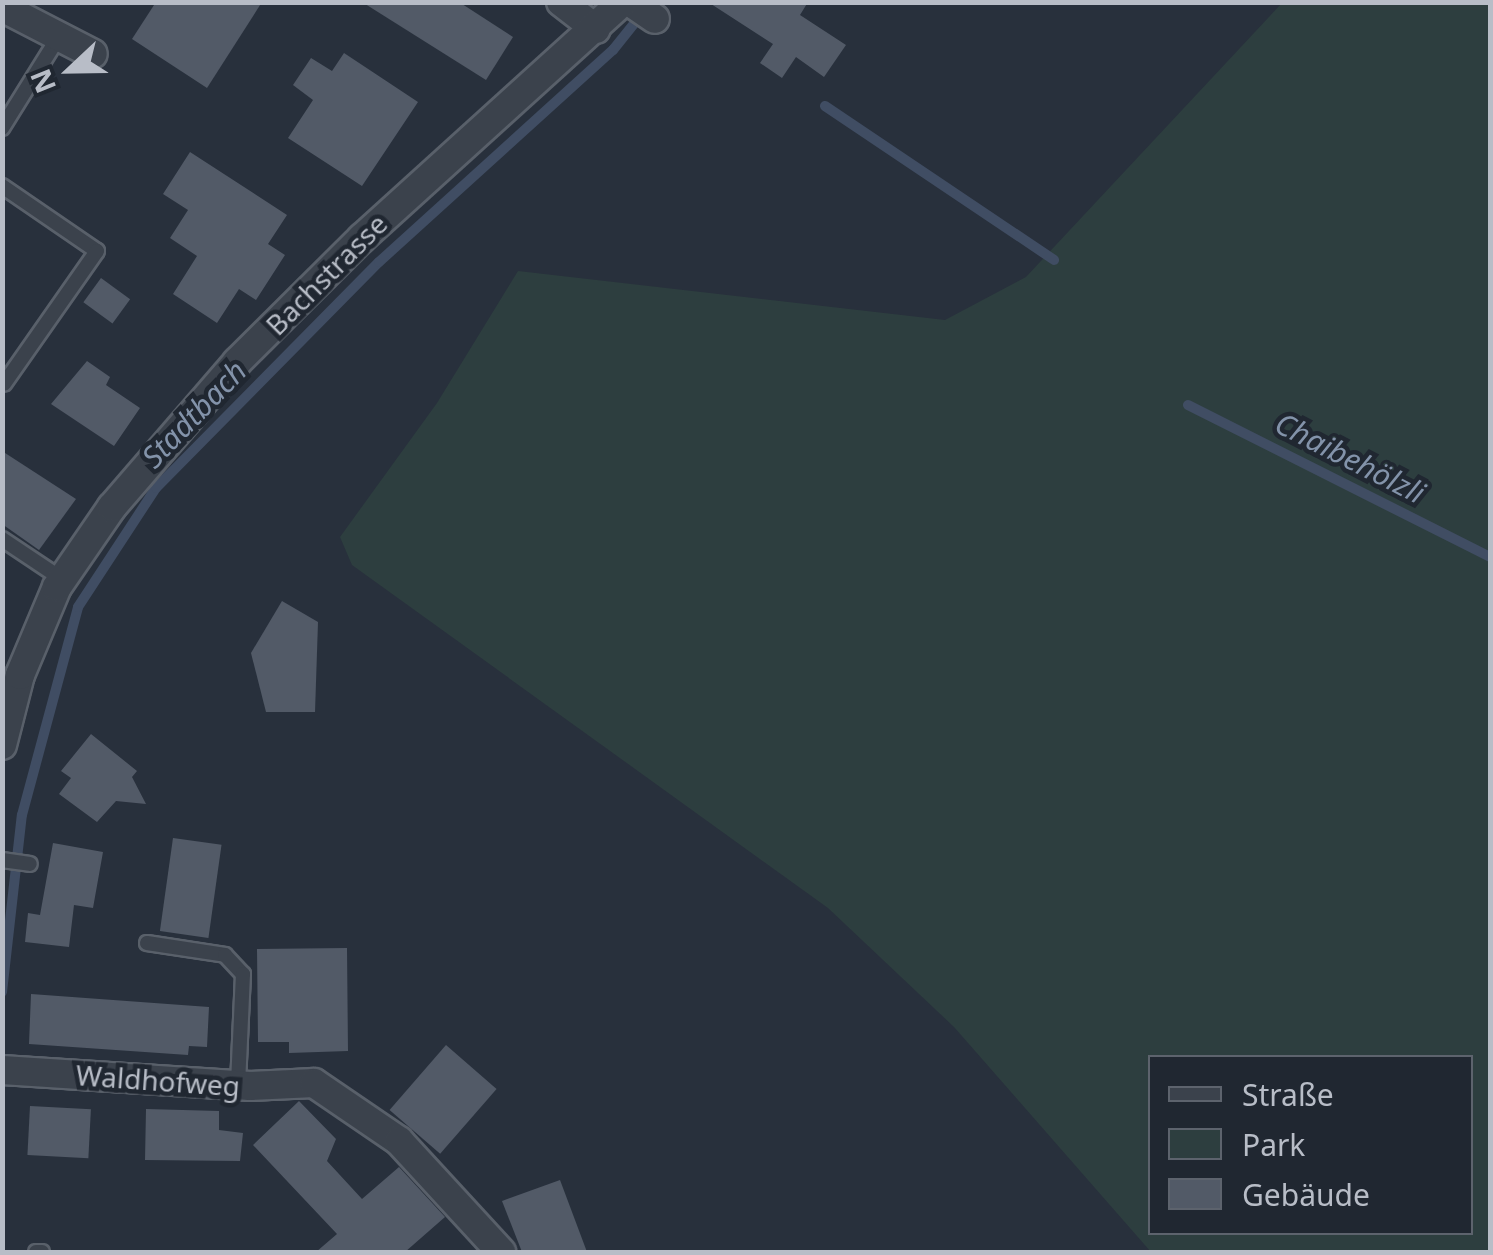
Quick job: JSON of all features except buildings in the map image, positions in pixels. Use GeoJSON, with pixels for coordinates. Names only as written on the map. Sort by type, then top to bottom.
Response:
{"type":"FeatureCollection","features":[{"type":"Feature","properties":{"kind":"street"},"geometry":{"type":"LineString","coordinates":[[560,2],[596,30]]}},
{"type":"Feature","properties":{"kind":"street"},"geometry":{"type":"LineString","coordinates":[[2,7],[92,54]]}},
{"type":"Feature","properties":{"kind":"street","name":"Bachstrasse"},"geometry":{"type":"LineString","coordinates":[[2,745],[11,672],[62,579],[112,507],[237,362],[479,128],[596,30],[636,8]]}},
{"type":"Feature","properties":{"kind":"street","name":"Waldhofweg"},"geometry":{"type":"LineString","coordinates":[[3,1070],[238,1084],[314,1082],[399,1141],[501,1252]]}},
{"type":"Feature","properties":{"kind":"lane"},"geometry":{"type":"LineString","coordinates":[[2,128],[58,38]]}},
{"type":"Feature","properties":{"kind":"lane"},"geometry":{"type":"LineString","coordinates":[[2,186],[97,250],[4,384]]}},
{"type":"Feature","properties":{"kind":"lane"},"geometry":{"type":"LineString","coordinates":[[2,539],[62,579]]}},
{"type":"Feature","properties":{"kind":"lane"},"geometry":{"type":"LineString","coordinates":[[2,860],[30,864]]}},
{"type":"Feature","properties":{"kind":"lane"},"geometry":{"type":"LineString","coordinates":[[147,944],[224,954],[243,974],[238,1084]]}},
{"type":"Feature","properties":{"kind":"green space"},"geometry":{"type":"Polygon","coordinates":[[[1282,3],[1490,3],[1490,1252],[1151,1252],[954,1027],[828,908],[352,565],[340,537],[437,403],[518,271],[945,320],[1026,277],[1282,3]]]}},
{"type":"Feature","properties":{"kind":"waterway","name":"Stadtbach"},"geometry":{"type":"LineString","coordinates":[[2,992],[22,815],[78,607],[156,488],[379,262],[613,50],[641,15]]}},
{"type":"Feature","properties":{"kind":"waterway","name":"Chaibehölzli"},"geometry":{"type":"LineString","coordinates":[[825,106],[1054,260]]}},
{"type":"Feature","properties":{"kind":"waterway","name":"Chaibehölzli"},"geometry":{"type":"LineString","coordinates":[[1188,405],[1490,557]]}}]}
